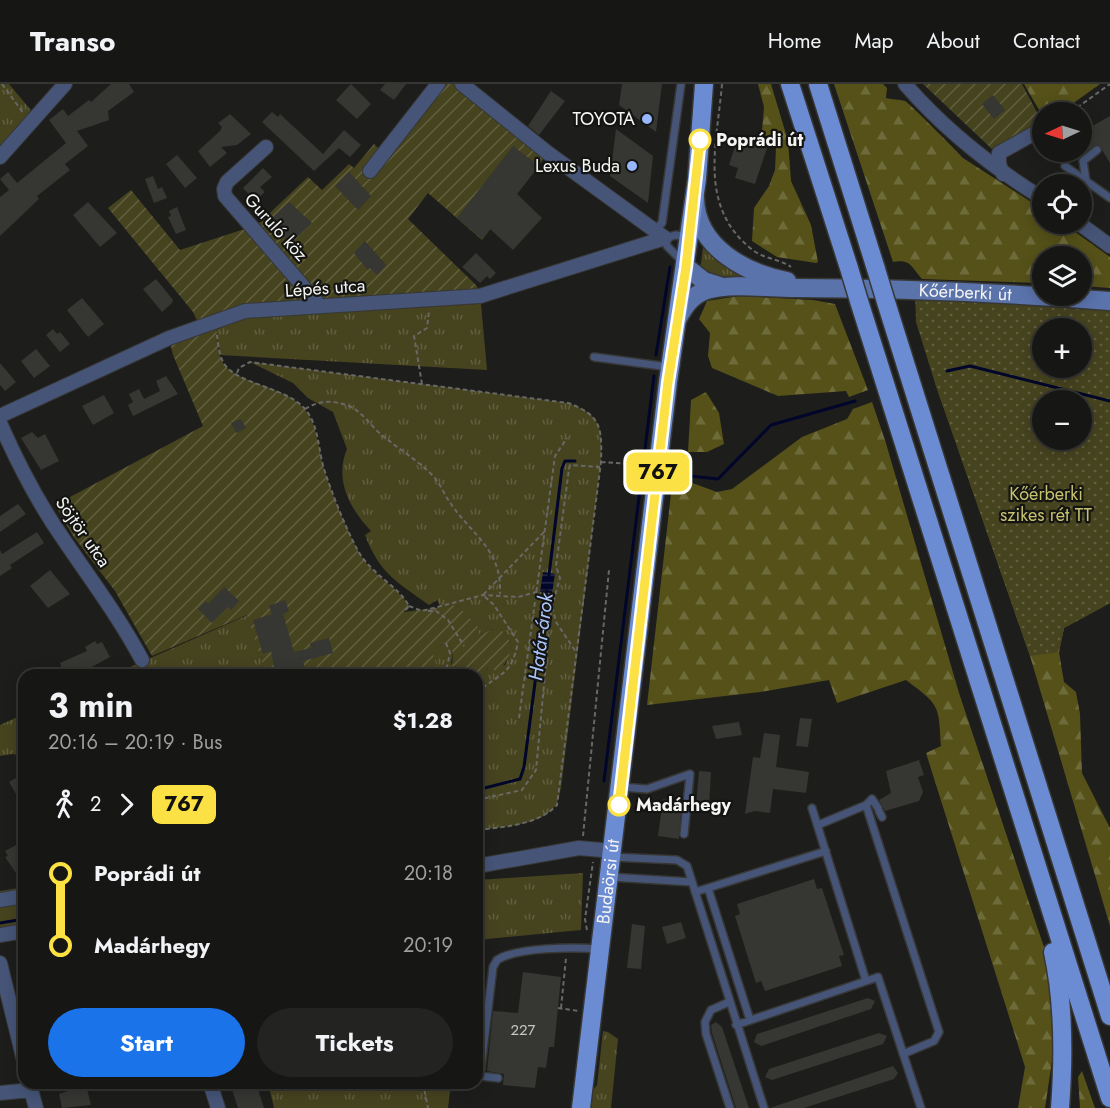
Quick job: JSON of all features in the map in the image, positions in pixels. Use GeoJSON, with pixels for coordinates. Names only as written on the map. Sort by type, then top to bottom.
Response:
{"type":"FeatureCollection","features":[{"type":"Feature","properties":{"kind":"main road","name":"Budaörsi út"},"geometry":{"type":"LineString","coordinates":[[581,1108],[610,877],[601,851],[621,787],[670,368],[690,238],[704,84]]}},
{"type":"Feature","properties":{"kind":"main road"},"geometry":{"type":"LineString","coordinates":[[790,84],[1110,1098]]}},
{"type":"Feature","properties":{"kind":"main road"},"geometry":{"type":"LineString","coordinates":[[818,84],[1110,1016]]}},
{"type":"Feature","properties":{"kind":"main road"},"geometry":{"type":"LineString","coordinates":[[1033,859],[1056,964],[1062,1019],[1060,1108]]}},
{"type":"Feature","properties":{"kind":"street"},"geometry":{"type":"LineString","coordinates":[[0,157],[65,84]]}},
{"type":"Feature","properties":{"kind":"street"},"geometry":{"type":"LineString","coordinates":[[370,171],[438,84]]}},
{"type":"Feature","properties":{"kind":"street"},"geometry":{"type":"LineString","coordinates":[[462,84],[660,235]]}},
{"type":"Feature","properties":{"kind":"street"},"geometry":{"type":"LineString","coordinates":[[905,84],[931,114],[1003,174],[1032,192]]}},
{"type":"Feature","properties":{"kind":"street"},"geometry":{"type":"LineString","coordinates":[[1003,174],[999,164],[999,153],[1032,135]]}},
{"type":"Feature","properties":{"kind":"street","name":"Guruló köz"},"geometry":{"type":"LineString","coordinates":[[266,147],[227,182],[224,189],[225,196],[320,306]]}},
{"type":"Feature","properties":{"kind":"street","name":"Kőérberki út"},"geometry":{"type":"LineString","coordinates":[[695,191],[700,222],[710,238],[734,262],[770,278],[821,288]]}},
{"type":"Feature","properties":{"kind":"street"},"geometry":{"type":"LineString","coordinates":[[1092,233],[1110,246]]}},
{"type":"Feature","properties":{"kind":"street","name":"Lépés utca"},"geometry":{"type":"LineString","coordinates":[[0,416],[207,322],[245,311],[480,296],[660,235]]}},
{"type":"Feature","properties":{"kind":"street","name":"Kőérberki út"},"geometry":{"type":"LineString","coordinates":[[686,267],[704,281],[727,288]]}},
{"type":"Feature","properties":{"kind":"street","name":"Kőérberki út"},"geometry":{"type":"LineString","coordinates":[[678,318],[687,302],[696,296],[707,290],[727,288],[821,288],[1110,301]]}},
{"type":"Feature","properties":{"kind":"street","name":"Söjtör utca"},"geometry":{"type":"LineString","coordinates":[[0,423],[28,482],[64,540],[123,623],[142,660]]}},
{"type":"Feature","properties":{"kind":"street"},"geometry":{"type":"LineString","coordinates":[[483,865],[601,851]]}},
{"type":"Feature","properties":{"kind":"street"},"geometry":{"type":"LineString","coordinates":[[0,900],[18,897]]}},
{"type":"Feature","properties":{"kind":"street"},"geometry":{"type":"LineString","coordinates":[[0,935],[18,932]]}},
{"type":"Feature","properties":{"kind":"street"},"geometry":{"type":"LineString","coordinates":[[0,963],[18,1036]]}},
{"type":"Feature","properties":{"kind":"street"},"geometry":{"type":"LineString","coordinates":[[0,1093],[18,1089]]}},
{"type":"Feature","properties":{"kind":"street"},"geometry":{"type":"LineString","coordinates":[[31,1089],[36,1108]]}},
{"type":"Feature","properties":{"kind":"street"},"geometry":{"type":"LineString","coordinates":[[212,1089],[218,1108]]}},
{"type":"Feature","properties":{"kind":"lane"},"geometry":{"type":"LineString","coordinates":[[681,84],[660,235],[686,267]]}},
{"type":"Feature","properties":{"kind":"lane"},"geometry":{"type":"LineString","coordinates":[[1085,174],[1083,161],[1097,150]]}},
{"type":"Feature","properties":{"kind":"lane"},"geometry":{"type":"LineString","coordinates":[[1065,166],[1076,174]]}},
{"type":"Feature","properties":{"kind":"lane"},"geometry":{"type":"LineString","coordinates":[[1092,185],[1110,198]]}},
{"type":"Feature","properties":{"kind":"lane"},"geometry":{"type":"LineString","coordinates":[[660,235],[690,238]]}},
{"type":"Feature","properties":{"kind":"lane"},"geometry":{"type":"LineString","coordinates":[[594,357],[670,368]]}},
{"type":"Feature","properties":{"kind":"lane"},"geometry":{"type":"LineString","coordinates":[[621,787],[647,789],[690,774],[684,834]]}},
{"type":"Feature","properties":{"kind":"lane"},"geometry":{"type":"LineString","coordinates":[[818,825],[866,805],[872,799],[880,812]]}},
{"type":"Feature","properties":{"kind":"lane"},"geometry":{"type":"LineString","coordinates":[[866,805],[939,1032],[934,1041],[903,1054]]}},
{"type":"Feature","properties":{"kind":"lane"},"geometry":{"type":"LineString","coordinates":[[812,808],[866,981]]}},
{"type":"Feature","properties":{"kind":"lane"},"geometry":{"type":"LineString","coordinates":[[601,851],[678,860],[687,866],[764,1108]]}},
{"type":"Feature","properties":{"kind":"lane"},"geometry":{"type":"LineString","coordinates":[[695,892],[826,851]]}},
{"type":"Feature","properties":{"kind":"lane"},"geometry":{"type":"LineString","coordinates":[[610,877],[692,882]]}},
{"type":"Feature","properties":{"kind":"lane"},"geometry":{"type":"LineString","coordinates":[[708,888],[750,1020]]}},
{"type":"Feature","properties":{"kind":"lane"},"geometry":{"type":"LineString","coordinates":[[483,1052],[493,967],[497,960],[504,955],[567,948],[602,950]]}},
{"type":"Feature","properties":{"kind":"lane"},"geometry":{"type":"LineString","coordinates":[[736,1024],[878,977],[921,1108]]}},
{"type":"Feature","properties":{"kind":"lane"},"geometry":{"type":"LineString","coordinates":[[729,1002],[711,1010],[705,1028],[730,1108]]}},
{"type":"Feature","properties":{"kind":"lane"},"geometry":{"type":"LineString","coordinates":[[483,1077],[498,1078]]}},
{"type":"Feature","properties":{"kind":"path"},"geometry":{"type":"LineString","coordinates":[[2,84],[30,121]]}},
{"type":"Feature","properties":{"kind":"path"},"geometry":{"type":"LineString","coordinates":[[722,84],[714,180],[726,222],[734,234],[755,252],[792,267]]}},
{"type":"Feature","properties":{"kind":"path"},"geometry":{"type":"LineString","coordinates":[[1085,102],[1110,84]]}},
{"type":"Feature","properties":{"kind":"path"},"geometry":{"type":"LineString","coordinates":[[422,384],[414,336],[427,328],[431,299]]}},
{"type":"Feature","properties":{"kind":"path"},"geometry":{"type":"LineString","coordinates":[[207,322],[216,327],[223,363],[237,373],[293,398],[305,410],[313,423],[324,467],[338,508],[358,551],[375,573],[405,598],[409,606],[422,611],[436,610],[448,620],[464,646]]}},
{"type":"Feature","properties":{"kind":"path"},"geometry":{"type":"LineString","coordinates":[[237,373],[240,368],[250,362],[568,403],[593,415],[599,424],[601,462],[557,805],[548,814],[528,822],[483,829]]}},
{"type":"Feature","properties":{"kind":"path"},"geometry":{"type":"LineString","coordinates":[[305,410],[317,401],[330,401],[351,407],[382,436],[434,477],[450,503],[485,543],[501,577],[500,594]]}},
{"type":"Feature","properties":{"kind":"path"},"geometry":{"type":"LineString","coordinates":[[519,718],[555,456],[567,438]]}},
{"type":"Feature","properties":{"kind":"path"},"geometry":{"type":"LineString","coordinates":[[601,462],[650,466]]}},
{"type":"Feature","properties":{"kind":"path"},"geometry":{"type":"LineString","coordinates":[[483,799],[522,790],[536,770],[552,609],[560,578],[556,566],[569,469],[570,465],[600,467]]}},
{"type":"Feature","properties":{"kind":"path"},"geometry":{"type":"LineString","coordinates":[[483,595],[544,532]]}},
{"type":"Feature","properties":{"kind":"path"},"geometry":{"type":"LineString","coordinates":[[601,851],[584,814],[609,570]]}},
{"type":"Feature","properties":{"kind":"path"},"geometry":{"type":"LineString","coordinates":[[422,611],[483,595],[500,594],[518,597],[536,592],[546,594],[556,622],[576,652]]}},
{"type":"Feature","properties":{"kind":"path"},"geometry":{"type":"LineString","coordinates":[[483,595],[494,605],[518,642],[514,662],[504,674],[483,688]]}},
{"type":"Feature","properties":{"kind":"path"},"geometry":{"type":"LineString","coordinates":[[404,612],[409,606]]}},
{"type":"Feature","properties":{"kind":"path"},"geometry":{"type":"LineString","coordinates":[[446,643],[450,653],[446,669]]}},
{"type":"Feature","properties":{"kind":"path"},"geometry":{"type":"LineString","coordinates":[[567,948],[559,1008],[580,1011]]}},
{"type":"Feature","properties":{"kind":"path"},"geometry":{"type":"LineString","coordinates":[[424,1089],[428,1108]]}},
{"type":"Feature","properties":{"kind":"green space"},"geometry":{"type":"Polygon","coordinates":[[[0,84],[9,84],[35,115],[0,157],[0,84]]]}},
{"type":"Feature","properties":{"kind":"green space"},"geometry":{"type":"Polygon","coordinates":[[[438,84],[462,84],[548,153],[482,240],[428,193],[408,219],[477,286],[481,304],[250,317],[216,327],[221,359],[230,370],[287,396],[298,402],[306,411],[315,431],[331,488],[352,539],[362,558],[398,592],[409,606],[404,612],[457,605],[478,627],[479,635],[493,629],[501,629],[506,634],[510,646],[509,657],[497,671],[488,668],[483,678],[483,669],[459,669],[452,666],[453,653],[449,644],[441,645],[432,652],[438,669],[264,669],[247,615],[152,656],[115,591],[73,536],[55,505],[203,426],[173,355],[169,338],[199,325],[193,312],[108,208],[131,190],[180,250],[257,225],[308,177],[322,190],[349,164],[354,168],[374,144],[379,149],[438,84]]]}},
{"type":"Feature","properties":{"kind":"green space"},"geometry":{"type":"Polygon","coordinates":[[[758,84],[771,84],[788,141],[791,181],[811,225],[818,262],[816,263],[777,257],[752,241],[754,208],[769,186],[775,170],[776,148],[762,131],[764,107],[758,84]]]}},
{"type":"Feature","properties":{"kind":"green space"},"geometry":{"type":"Polygon","coordinates":[[[834,84],[883,84],[887,88],[886,98],[905,101],[963,158],[1032,203],[1032,234],[1078,234],[1110,257],[1110,288],[1092,287],[1092,246],[1032,246],[1032,283],[922,279],[907,263],[893,262],[834,84]]]}},
{"type":"Feature","properties":{"kind":"green space"},"geometry":{"type":"Polygon","coordinates":[[[923,84],[1022,84],[1032,103],[1032,128],[994,151],[923,84]]]}},
{"type":"Feature","properties":{"kind":"green space"},"geometry":{"type":"Polygon","coordinates":[[[1024,84],[1100,84],[1075,102],[1034,102],[1024,84]]]}},
{"type":"Feature","properties":{"kind":"green space"},"geometry":{"type":"Polygon","coordinates":[[[704,240],[747,277],[737,283],[700,271],[704,240]]]}},
{"type":"Feature","properties":{"kind":"green space","name":"Kőérberki szikes rét TT"},"geometry":{"type":"Polygon","coordinates":[[[915,292],[1032,297],[1032,306],[1092,306],[1092,300],[1110,301],[1110,603],[1064,628],[1059,652],[1030,656],[916,322],[915,292]]]}},
{"type":"Feature","properties":{"kind":"green space"},"geometry":{"type":"Polygon","coordinates":[[[739,296],[813,300],[835,304],[868,390],[849,397],[846,391],[778,396],[712,368],[708,356],[710,333],[699,319],[707,301],[739,296]]]}},
{"type":"Feature","properties":{"kind":"green space"},"geometry":{"type":"Polygon","coordinates":[[[481,304],[487,370],[220,355],[216,327],[250,317],[481,304]]]}},
{"type":"Feature","properties":{"kind":"green space"},"geometry":{"type":"Polygon","coordinates":[[[250,362],[568,403],[594,418],[600,432],[601,462],[561,788],[558,800],[549,813],[530,822],[483,829],[483,677],[488,668],[505,665],[510,651],[508,638],[501,629],[493,629],[479,635],[457,605],[442,609],[437,600],[429,605],[383,568],[365,535],[371,531],[351,504],[346,493],[342,472],[347,449],[333,412],[308,398],[293,383],[250,362]]]}},
{"type":"Feature","properties":{"kind":"green space"},"geometry":{"type":"Polygon","coordinates":[[[935,383],[1032,398],[1032,450],[1084,450],[1110,603],[1064,628],[1059,652],[1064,682],[1076,692],[1080,714],[1082,773],[1110,828],[1110,926],[1030,656],[935,383]]]}},
{"type":"Feature","properties":{"kind":"green space"},"geometry":{"type":"Polygon","coordinates":[[[706,392],[719,413],[724,444],[707,452],[688,452],[691,400],[706,392]]]}},
{"type":"Feature","properties":{"kind":"green space"},"geometry":{"type":"Polygon","coordinates":[[[872,402],[959,693],[1052,971],[1055,1041],[1045,1108],[1018,1108],[1025,1067],[926,753],[941,746],[938,713],[931,701],[906,680],[837,703],[829,680],[760,692],[647,705],[673,476],[717,492],[732,489],[802,437],[847,419],[853,409],[872,402]]]}},
{"type":"Feature","properties":{"kind":"green space"},"geometry":{"type":"Polygon","coordinates":[[[248,615],[264,669],[126,669],[248,615]]]}},
{"type":"Feature","properties":{"kind":"green space"},"geometry":{"type":"Polygon","coordinates":[[[449,644],[453,653],[451,663],[458,669],[437,669],[431,652],[441,645],[449,644]]]}},
{"type":"Feature","properties":{"kind":"green space"},"geometry":{"type":"Polygon","coordinates":[[[18,717],[18,755],[0,756],[0,725],[18,717]]]}},
{"type":"Feature","properties":{"kind":"green space"},"geometry":{"type":"Polygon","coordinates":[[[583,873],[581,930],[483,939],[483,880],[583,873]]]}},
{"type":"Feature","properties":{"kind":"green space"},"geometry":{"type":"Polygon","coordinates":[[[18,888],[18,928],[0,931],[0,891],[18,888]]]}},
{"type":"Feature","properties":{"kind":"green space"},"geometry":{"type":"Polygon","coordinates":[[[603,1031],[618,1039],[611,1108],[591,1108],[593,1090],[597,1085],[603,1031]]]}},
{"type":"Feature","properties":{"kind":"green space"},"geometry":{"type":"Polygon","coordinates":[[[1082,1071],[1095,1108],[1080,1108],[1078,1077],[1082,1071]]]}},
{"type":"Feature","properties":{"kind":"green space"},"geometry":{"type":"Polygon","coordinates":[[[269,1089],[450,1089],[448,1108],[274,1108],[269,1089]]]}},
{"type":"Feature","properties":{"kind":"water"},"geometry":{"type":"Polygon","coordinates":[[[543,572],[555,574],[552,593],[540,592],[543,572]]]}},
{"type":"Feature","properties":{"kind":"building"},"geometry":{"type":"Polygon","coordinates":[[[111,84],[129,84],[134,92],[108,111],[109,120],[77,131],[88,146],[65,164],[70,170],[37,196],[39,199],[0,236],[0,197],[9,190],[0,179],[8,172],[17,183],[66,143],[49,120],[63,109],[68,116],[89,100],[91,102],[111,84]]]}},
{"type":"Feature","properties":{"kind":"building"},"geometry":{"type":"Polygon","coordinates":[[[351,84],[371,104],[357,119],[336,100],[351,84]]]}},
{"type":"Feature","properties":{"kind":"building"},"geometry":{"type":"Polygon","coordinates":[[[385,84],[406,84],[394,100],[380,90],[385,84]]]}},
{"type":"Feature","properties":{"kind":"building","name":"TOYOTA"},"geometry":{"type":"Polygon","coordinates":[[[622,84],[662,84],[656,132],[619,105],[622,84]]]}},
{"type":"Feature","properties":{"kind":"building"},"geometry":{"type":"Polygon","coordinates":[[[551,91],[565,101],[539,135],[528,126],[551,91]]]}},
{"type":"Feature","properties":{"kind":"building"},"geometry":{"type":"Polygon","coordinates":[[[993,95],[1005,110],[994,119],[982,104],[993,95]]]}},
{"type":"Feature","properties":{"kind":"building"},"geometry":{"type":"Polygon","coordinates":[[[272,112],[278,117],[280,114],[323,154],[344,130],[361,145],[350,157],[339,148],[314,171],[262,122],[272,112]]]}},
{"type":"Feature","properties":{"kind":"building"},"geometry":{"type":"Polygon","coordinates":[[[230,114],[251,134],[237,145],[221,147],[227,153],[210,167],[198,151],[220,131],[222,127],[218,123],[230,114]]]}},
{"type":"Feature","properties":{"kind":"building"},"geometry":{"type":"Polygon","coordinates":[[[1110,116],[1110,163],[1099,145],[1092,148],[1092,126],[1110,116]]]}},
{"type":"Feature","properties":{"kind":"building","name":"Lexus Buda"},"geometry":{"type":"Polygon","coordinates":[[[616,129],[653,156],[648,203],[610,176],[616,129]]]}},
{"type":"Feature","properties":{"kind":"building"},"geometry":{"type":"Polygon","coordinates":[[[748,138],[768,145],[755,184],[735,178],[738,168],[729,165],[736,143],[748,138]]]}},
{"type":"Feature","properties":{"kind":"building"},"geometry":{"type":"Polygon","coordinates":[[[513,146],[539,166],[517,194],[542,218],[513,250],[490,229],[482,239],[457,218],[513,146]]]}},
{"type":"Feature","properties":{"kind":"building"},"geometry":{"type":"Polygon","coordinates":[[[177,155],[197,178],[185,188],[166,164],[177,155]]]}},
{"type":"Feature","properties":{"kind":"building"},"geometry":{"type":"Polygon","coordinates":[[[263,168],[272,177],[260,187],[265,192],[255,201],[243,188],[263,168]]]}},
{"type":"Feature","properties":{"kind":"building"},"geometry":{"type":"Polygon","coordinates":[[[349,172],[371,196],[358,210],[335,186],[349,172]]]}},
{"type":"Feature","properties":{"kind":"building"},"geometry":{"type":"Polygon","coordinates":[[[153,176],[158,189],[162,187],[167,198],[154,203],[145,179],[153,176]]]}},
{"type":"Feature","properties":{"kind":"building"},"geometry":{"type":"Polygon","coordinates":[[[88,202],[117,233],[100,247],[73,215],[88,202]]]}},
{"type":"Feature","properties":{"kind":"building"},"geometry":{"type":"Polygon","coordinates":[[[289,202],[312,223],[290,244],[270,220],[289,202]]]}},
{"type":"Feature","properties":{"kind":"building"},"geometry":{"type":"Polygon","coordinates":[[[177,207],[186,230],[176,234],[168,217],[171,216],[169,211],[177,207]]]}},
{"type":"Feature","properties":{"kind":"building"},"geometry":{"type":"Polygon","coordinates":[[[365,241],[386,265],[377,275],[370,268],[368,270],[354,253],[365,241]]]}},
{"type":"Feature","properties":{"kind":"building"},"geometry":{"type":"Polygon","coordinates":[[[476,253],[496,273],[490,279],[487,276],[480,283],[462,267],[476,253]]]}},
{"type":"Feature","properties":{"kind":"building"},"geometry":{"type":"Polygon","coordinates":[[[156,279],[173,300],[162,312],[143,289],[156,279]]]}},
{"type":"Feature","properties":{"kind":"building"},"geometry":{"type":"Polygon","coordinates":[[[82,298],[104,324],[88,337],[67,310],[82,298]]]}},
{"type":"Feature","properties":{"kind":"building"},"geometry":{"type":"Polygon","coordinates":[[[53,329],[57,334],[60,332],[70,344],[60,352],[46,335],[53,329]]]}},
{"type":"Feature","properties":{"kind":"building"},"geometry":{"type":"Polygon","coordinates":[[[36,349],[50,366],[34,378],[21,361],[36,349]]]}},
{"type":"Feature","properties":{"kind":"building"},"geometry":{"type":"Polygon","coordinates":[[[0,363],[16,382],[5,391],[0,385],[0,363]]]}},
{"type":"Feature","properties":{"kind":"building"},"geometry":{"type":"Polygon","coordinates":[[[166,376],[178,394],[133,416],[128,405],[133,402],[129,394],[139,389],[144,399],[160,391],[156,381],[166,376]]]}},
{"type":"Feature","properties":{"kind":"building"},"geometry":{"type":"Polygon","coordinates":[[[104,395],[114,413],[93,425],[82,406],[104,395]]]}},
{"type":"Feature","properties":{"kind":"building"},"geometry":{"type":"Polygon","coordinates":[[[241,419],[246,428],[236,433],[231,423],[241,419]]]}},
{"type":"Feature","properties":{"kind":"building"},"geometry":{"type":"Polygon","coordinates":[[[32,432],[38,438],[45,434],[59,461],[41,470],[21,438],[32,432]]]}},
{"type":"Feature","properties":{"kind":"building"},"geometry":{"type":"Polygon","coordinates":[[[18,504],[26,514],[0,532],[0,516],[18,504]]]}},
{"type":"Feature","properties":{"kind":"building"},"geometry":{"type":"Polygon","coordinates":[[[37,532],[44,543],[10,565],[12,568],[0,576],[0,550],[2,554],[37,532]]]}},
{"type":"Feature","properties":{"kind":"building"},"geometry":{"type":"Polygon","coordinates":[[[50,570],[70,594],[48,608],[30,586],[50,570]]]}},
{"type":"Feature","properties":{"kind":"building"},"geometry":{"type":"Polygon","coordinates":[[[224,587],[239,601],[231,610],[228,607],[212,623],[198,609],[206,601],[208,604],[224,587]]]}},
{"type":"Feature","properties":{"kind":"building"},"geometry":{"type":"Polygon","coordinates":[[[285,600],[289,611],[283,614],[294,652],[311,648],[310,643],[329,638],[333,653],[303,661],[305,669],[274,669],[271,651],[263,654],[253,620],[272,614],[269,606],[285,600]]]}},
{"type":"Feature","properties":{"kind":"building"},"geometry":{"type":"Polygon","coordinates":[[[95,641],[97,644],[102,642],[110,657],[88,669],[62,669],[60,663],[87,651],[85,647],[95,641]]]}},
{"type":"Feature","properties":{"kind":"building"},"geometry":{"type":"Polygon","coordinates":[[[800,718],[812,719],[808,747],[796,746],[800,718]]]}},
{"type":"Feature","properties":{"kind":"building"},"geometry":{"type":"Polygon","coordinates":[[[739,722],[742,735],[716,739],[712,726],[739,722]]]}},
{"type":"Feature","properties":{"kind":"building"},"geometry":{"type":"Polygon","coordinates":[[[764,733],[780,735],[776,767],[809,772],[806,793],[773,789],[770,813],[755,811],[745,814],[753,757],[760,758],[764,733]]]}},
{"type":"Feature","properties":{"kind":"building"},"geometry":{"type":"Polygon","coordinates":[[[919,760],[924,775],[918,777],[923,792],[919,801],[885,811],[879,800],[891,793],[886,771],[919,760]]]}},
{"type":"Feature","properties":{"kind":"building"},"geometry":{"type":"Polygon","coordinates":[[[699,771],[711,772],[709,807],[696,806],[699,771]]]}},
{"type":"Feature","properties":{"kind":"building"},"geometry":{"type":"Polygon","coordinates":[[[18,777],[18,793],[16,794],[9,782],[18,777]]]}},
{"type":"Feature","properties":{"kind":"building"},"geometry":{"type":"Polygon","coordinates":[[[663,799],[682,802],[679,839],[658,836],[663,799]]]}},
{"type":"Feature","properties":{"kind":"building"},"geometry":{"type":"Polygon","coordinates":[[[18,844],[18,872],[16,873],[5,857],[8,856],[5,851],[18,844]]]}},
{"type":"Feature","properties":{"kind":"building"},"geometry":{"type":"Polygon","coordinates":[[[814,879],[817,889],[822,888],[844,955],[839,956],[842,966],[765,991],[761,981],[756,983],[735,916],[740,914],[737,904],[814,879]]]}},
{"type":"Feature","properties":{"kind":"building"},"geometry":{"type":"Polygon","coordinates":[[[681,922],[686,938],[667,944],[662,927],[681,922]]]}},
{"type":"Feature","properties":{"kind":"building"},"geometry":{"type":"Polygon","coordinates":[[[632,924],[645,926],[641,969],[627,968],[632,924]]]}},
{"type":"Feature","properties":{"kind":"building"},"geometry":{"type":"Polygon","coordinates":[[[523,972],[561,977],[554,1047],[549,1047],[546,1068],[538,1067],[535,1088],[503,1085],[504,1074],[487,1071],[493,1011],[518,1013],[523,972]]]}},
{"type":"Feature","properties":{"kind":"building"},"geometry":{"type":"Polygon","coordinates":[[[868,998],[875,1001],[871,1009],[761,1046],[754,1042],[757,1034],[868,998]]]}},
{"type":"Feature","properties":{"kind":"building"},"geometry":{"type":"Polygon","coordinates":[[[716,1022],[722,1027],[749,1108],[736,1108],[712,1033],[711,1025],[716,1022]]]}},
{"type":"Feature","properties":{"kind":"building"},"geometry":{"type":"Polygon","coordinates":[[[879,1033],[887,1036],[883,1044],[772,1080],[765,1077],[769,1069],[879,1033]]]}},
{"type":"Feature","properties":{"kind":"building"},"geometry":{"type":"Polygon","coordinates":[[[893,1066],[898,1073],[894,1079],[804,1108],[770,1108],[893,1066]]]}},
{"type":"Feature","properties":{"kind":"building"},"geometry":{"type":"Polygon","coordinates":[[[74,1089],[87,1089],[91,1105],[62,1108],[59,1094],[74,1089]]]}},
{"type":"Feature","properties":{"kind":"building"},"geometry":{"type":"Polygon","coordinates":[[[232,1089],[258,1089],[264,1108],[238,1108],[232,1089]]]}},
{"type":"Feature","properties":{"kind":"waterway"},"geometry":{"type":"LineString","coordinates":[[656,355],[670,267]]}},
{"type":"Feature","properties":{"kind":"waterway","name":"Határ-árok"},"geometry":{"type":"LineString","coordinates":[[947,371],[970,366],[1110,401]]}},
{"type":"Feature","properties":{"kind":"waterway"},"geometry":{"type":"LineString","coordinates":[[604,781],[654,376]]}},
{"type":"Feature","properties":{"kind":"waterway","name":"Határ-árok"},"geometry":{"type":"LineString","coordinates":[[671,474],[718,479],[771,425],[855,401]]}},
{"type":"Feature","properties":{"kind":"waterway","name":"Határ-árok"},"geometry":{"type":"LineString","coordinates":[[549,575],[562,468],[565,461],[575,461]]}},
{"type":"Feature","properties":{"kind":"waterway","name":"Határ-árok"},"geometry":{"type":"LineString","coordinates":[[483,788],[520,779],[524,767],[547,591]]}},
{"type":"Feature","properties":{"kind":"waterway","name":"Határ-árok"},"geometry":{"type":"LineString","coordinates":[[0,923],[18,920]]}},
{"type":"Feature","properties":{"kind":"bus line","name":"767"},"geometry":{"type":"LineString","coordinates":[[619,805],[668,382],[686,267],[700,140]]}},
{"type":"Feature","properties":{"kind":"place","name":"TOYOTA"},"geometry":{"type":"Point","coordinates":[647,119]}},
{"type":"Feature","properties":{"kind":"place","name":"Poprádi út"},"geometry":{"type":"Point","coordinates":[700,140]}},
{"type":"Feature","properties":{"kind":"place","name":"Lexus Buda"},"geometry":{"type":"Point","coordinates":[632,166]}},
{"type":"Feature","properties":{"kind":"place","name":"Madárhegy"},"geometry":{"type":"Point","coordinates":[619,805]}}]}
